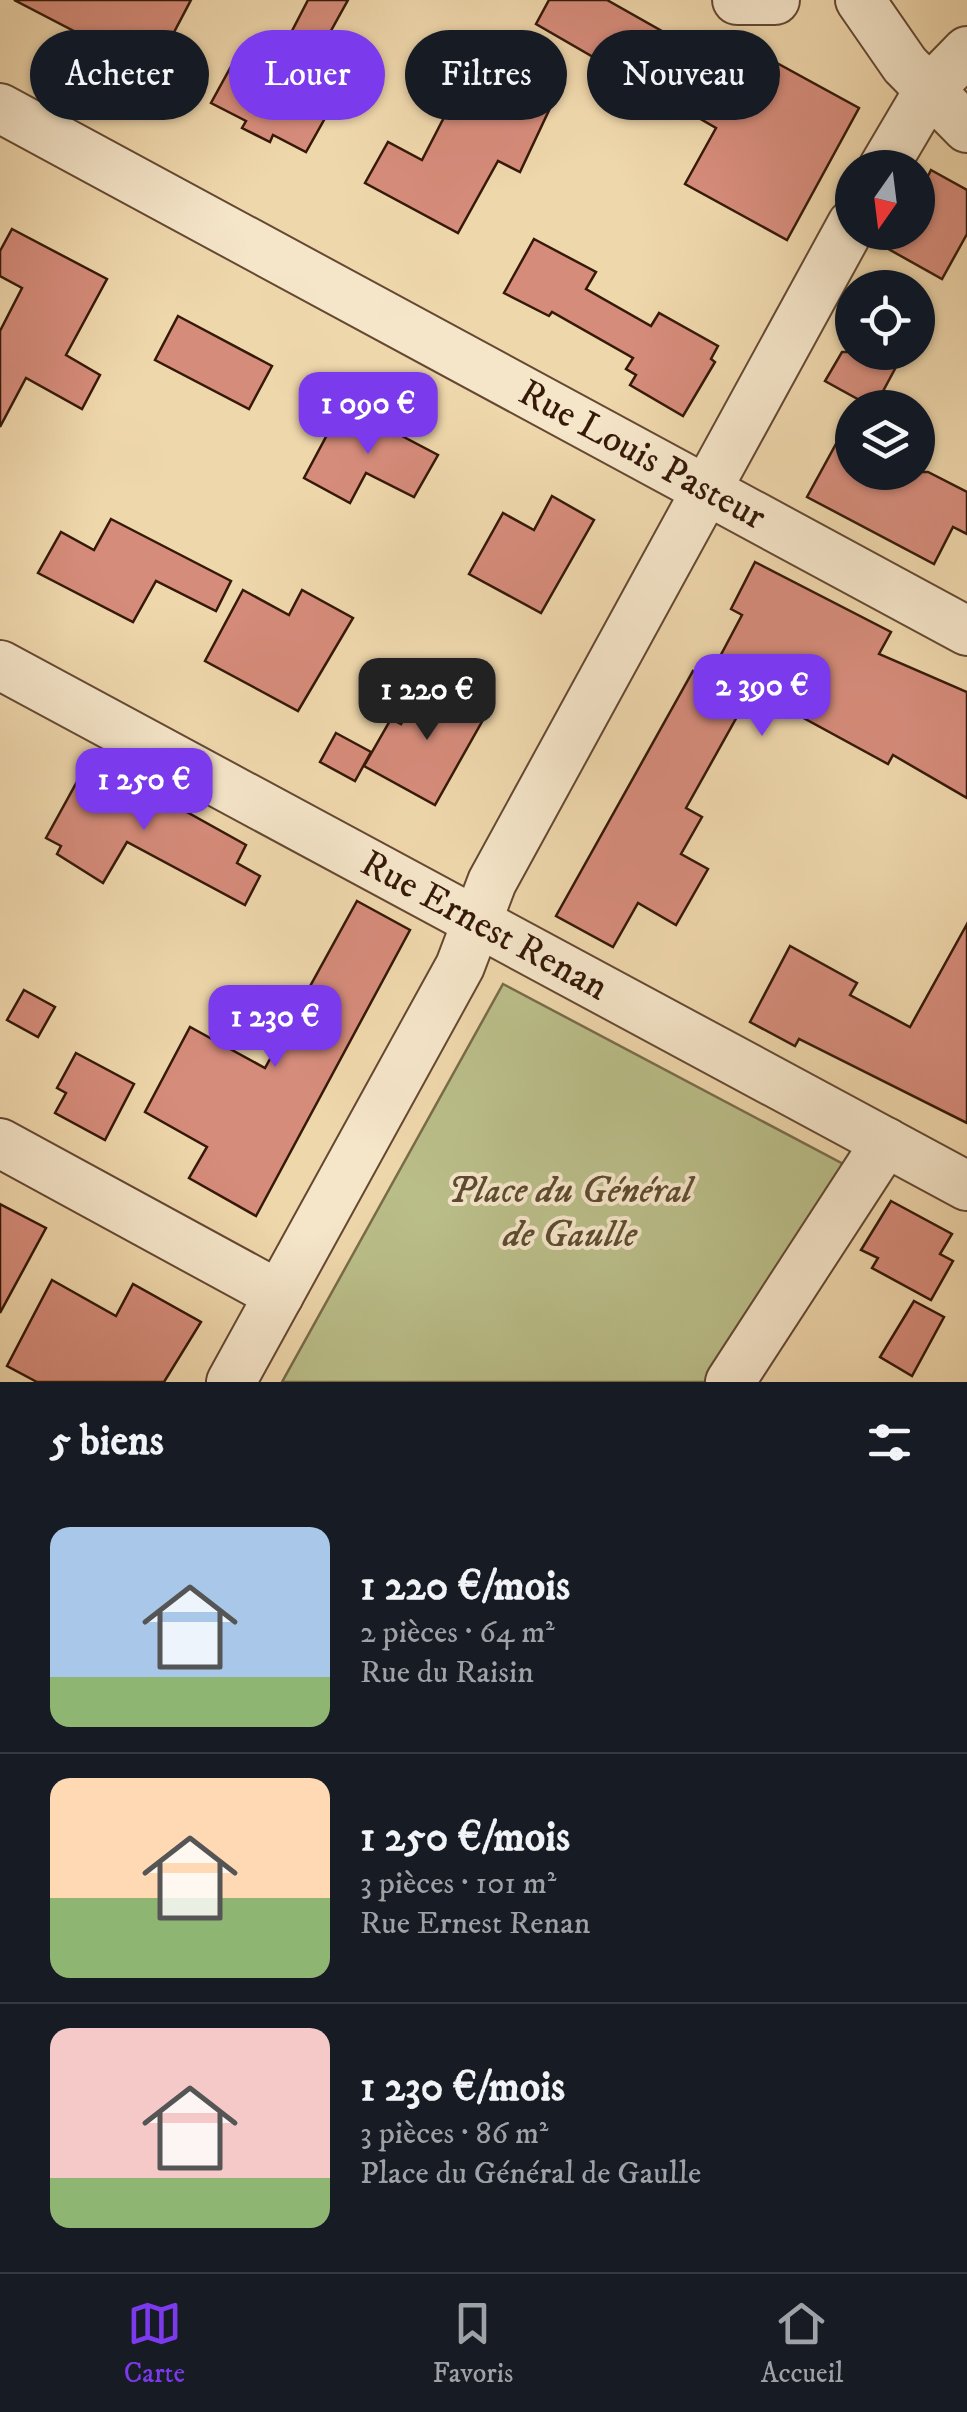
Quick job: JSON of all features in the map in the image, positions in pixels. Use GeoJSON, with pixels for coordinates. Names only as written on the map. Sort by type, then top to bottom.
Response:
{"type":"FeatureCollection","features":[{"type":"Feature","properties":{"kind":"street"},"geometry":{"type":"LineString","coordinates":[[738,0],[775,0]]}},
{"type":"Feature","properties":{"kind":"street"},"geometry":{"type":"LineString","coordinates":[[860,0],[904,65],[967,128]]}},
{"type":"Feature","properties":{"kind":"street"},"geometry":{"type":"LineString","coordinates":[[894,150],[929,90],[967,51]]}},
{"type":"Feature","properties":{"kind":"street","name":"Rue Louis Pasteur"},"geometry":{"type":"LineString","coordinates":[[0,108],[967,631]]}},
{"type":"Feature","properties":{"kind":"street"},"geometry":{"type":"LineString","coordinates":[[231,1382],[460,966],[475,920],[838,250]]}},
{"type":"Feature","properties":{"kind":"street","name":"Rue Ernest Renan"},"geometry":{"type":"LineString","coordinates":[[0,665],[967,1186]]}},
{"type":"Feature","properties":{"kind":"street"},"geometry":{"type":"LineString","coordinates":[[730,1382],[886,1142]]}},
{"type":"Feature","properties":{"kind":"street"},"geometry":{"type":"LineString","coordinates":[[0,1143],[279,1295]]}},
{"type":"Feature","properties":{"kind":"green space","name":"Place du Général de Gaulle"},"geometry":{"type":"Polygon","coordinates":[[[503,984],[847,1166],[708,1382],[282,1382],[503,984]]]}},
{"type":"Feature","properties":{"kind":"building"},"geometry":{"type":"Polygon","coordinates":[[[14,0],[191,0],[175,30],[72,30],[14,0]]]}},
{"type":"Feature","properties":{"kind":"building"},"geometry":{"type":"Polygon","coordinates":[[[308,0],[348,0],[331,30],[292,30],[308,0]]]}},
{"type":"Feature","properties":{"kind":"building"},"geometry":{"type":"Polygon","coordinates":[[[549,0],[607,0],[660,30],[587,30],[587,53],[567,42],[567,30],[546,30],[536,24],[549,0]]]}},
{"type":"Feature","properties":{"kind":"building"},"geometry":{"type":"Polygon","coordinates":[[[780,65],[859,108],[787,240],[685,184],[716,128],[702,120],[780,120],[780,65]]]}},
{"type":"Feature","properties":{"kind":"building"},"geometry":{"type":"Polygon","coordinates":[[[229,70],[229,112],[211,103],[229,70]]]}},
{"type":"Feature","properties":{"kind":"building"},"geometry":{"type":"Polygon","coordinates":[[[324,120],[306,152],[273,135],[270,142],[242,128],[246,121],[324,120]]]}},
{"type":"Feature","properties":{"kind":"building"},"geometry":{"type":"Polygon","coordinates":[[[443,120],[544,120],[520,172],[498,161],[458,233],[365,183],[388,142],[422,160],[443,120]]]}},
{"type":"Feature","properties":{"kind":"building"},"geometry":{"type":"Polygon","coordinates":[[[935,172],[967,190],[967,234],[942,279],[935,275],[935,270],[926,270],[890,250],[935,250],[935,172]]]}},
{"type":"Feature","properties":{"kind":"building"},"geometry":{"type":"Polygon","coordinates":[[[12,229],[107,279],[66,355],[100,375],[82,409],[26,378],[0,427],[0,331],[22,288],[0,276],[0,251],[12,229]]]}},
{"type":"Feature","properties":{"kind":"building"},"geometry":{"type":"Polygon","coordinates":[[[534,239],[596,272],[586,289],[651,326],[659,313],[718,346],[711,359],[715,362],[683,416],[630,385],[636,375],[626,369],[633,358],[552,312],[549,316],[504,293],[534,239]]]}},
{"type":"Feature","properties":{"kind":"building"},"geometry":{"type":"Polygon","coordinates":[[[178,316],[272,366],[249,409],[155,360],[178,316]]]}},
{"type":"Feature","properties":{"kind":"building"},"geometry":{"type":"Polygon","coordinates":[[[835,364],[835,370],[894,370],[884,390],[841,390],[825,381],[835,364]]]}},
{"type":"Feature","properties":{"kind":"building"},"geometry":{"type":"Polygon","coordinates":[[[343,405],[438,455],[414,497],[366,473],[350,503],[304,478],[343,405]]]}},
{"type":"Feature","properties":{"kind":"building"},"geometry":{"type":"Polygon","coordinates":[[[835,446],[835,490],[935,490],[935,476],[967,492],[967,534],[953,527],[934,564],[807,497],[835,446]]]}},
{"type":"Feature","properties":{"kind":"building"},"geometry":{"type":"Polygon","coordinates":[[[552,496],[594,520],[541,613],[469,574],[503,513],[534,530],[552,496]]]}},
{"type":"Feature","properties":{"kind":"building"},"geometry":{"type":"Polygon","coordinates":[[[111,519],[231,581],[216,611],[156,581],[133,622],[38,573],[61,532],[94,550],[111,519]]]}},
{"type":"Feature","properties":{"kind":"building"},"geometry":{"type":"Polygon","coordinates":[[[755,562],[891,632],[879,654],[967,692],[967,798],[893,755],[888,764],[752,690],[686,808],[702,817],[681,854],[708,869],[676,925],[638,903],[613,947],[556,916],[693,671],[708,679],[742,615],[731,609],[755,562]]]}},
{"type":"Feature","properties":{"kind":"building"},"geometry":{"type":"Polygon","coordinates":[[[243,590],[289,615],[302,590],[353,618],[298,711],[205,661],[243,590]]]}},
{"type":"Feature","properties":{"kind":"building"},"geometry":{"type":"Polygon","coordinates":[[[422,684],[443,695],[447,689],[488,711],[435,805],[364,766],[391,719],[401,724],[422,684]]]}},
{"type":"Feature","properties":{"kind":"building"},"geometry":{"type":"Polygon","coordinates":[[[336,733],[371,752],[355,781],[320,762],[336,733]]]}},
{"type":"Feature","properties":{"kind":"building"},"geometry":{"type":"Polygon","coordinates":[[[90,758],[246,845],[237,863],[260,876],[245,905],[127,842],[103,883],[57,854],[61,846],[46,838],[90,758]]]}},
{"type":"Feature","properties":{"kind":"building"},"geometry":{"type":"Polygon","coordinates":[[[357,901],[410,930],[256,1216],[189,1178],[207,1147],[145,1112],[190,1027],[265,1068],[357,901]]]}},
{"type":"Feature","properties":{"kind":"building"},"geometry":{"type":"Polygon","coordinates":[[[967,924],[967,1123],[799,1039],[795,1046],[750,1022],[790,946],[857,983],[850,995],[910,1027],[967,924]]]}},
{"type":"Feature","properties":{"kind":"building"},"geometry":{"type":"Polygon","coordinates":[[[24,990],[55,1007],[38,1037],[7,1020],[24,990]]]}},
{"type":"Feature","properties":{"kind":"building"},"geometry":{"type":"Polygon","coordinates":[[[76,1053],[134,1084],[105,1140],[55,1113],[66,1093],[57,1088],[76,1053]]]}},
{"type":"Feature","properties":{"kind":"building"},"geometry":{"type":"Polygon","coordinates":[[[891,1201],[952,1234],[940,1254],[953,1261],[931,1300],[872,1268],[878,1258],[861,1250],[891,1201]]]}},
{"type":"Feature","properties":{"kind":"building"},"geometry":{"type":"Polygon","coordinates":[[[0,1204],[46,1228],[0,1313],[0,1204]]]}},
{"type":"Feature","properties":{"kind":"building"},"geometry":{"type":"Polygon","coordinates":[[[52,1280],[116,1316],[133,1284],[201,1322],[164,1382],[37,1382],[7,1366],[52,1280]]]}},
{"type":"Feature","properties":{"kind":"building"},"geometry":{"type":"Polygon","coordinates":[[[914,1301],[944,1317],[912,1376],[880,1357],[914,1301]]]}}]}
